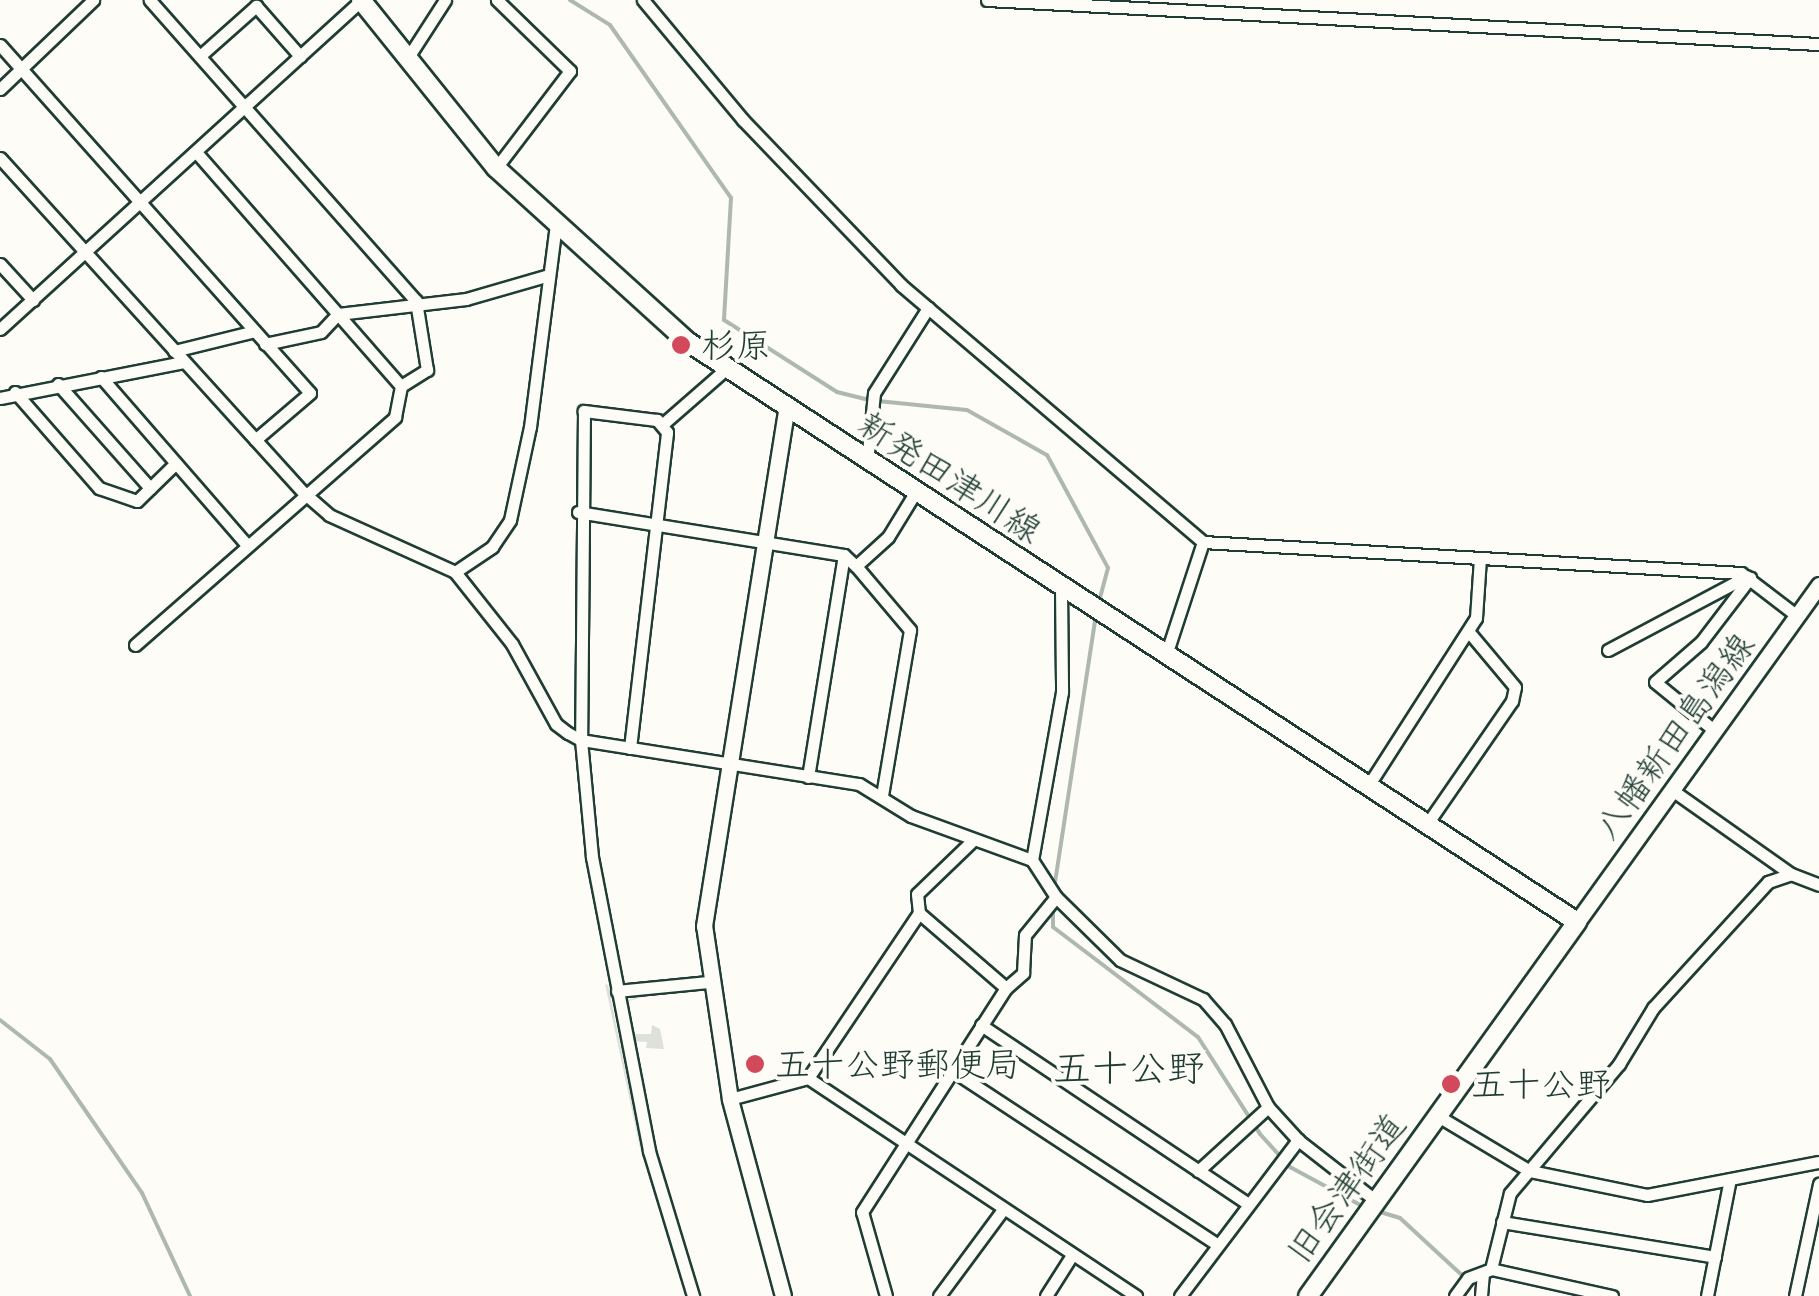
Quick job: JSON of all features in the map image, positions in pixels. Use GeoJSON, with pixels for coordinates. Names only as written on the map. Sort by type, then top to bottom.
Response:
{"type":"FeatureCollection","features":[{"type":"Feature","properties":{"kind":"main road","name":"新発田津川線"},"geometry":{"type":"LineString","coordinates":[[362,0],[496,168],[651,312],[786,411],[1577,922]]}},
{"type":"Feature","properties":{"kind":"main road","name":"旧会津街道"},"geometry":{"type":"LineString","coordinates":[[1308,1296],[1577,922]]}},
{"type":"Feature","properties":{"kind":"street"},"geometry":{"type":"LineString","coordinates":[[0,89],[92,0]]}},
{"type":"Feature","properties":{"kind":"street"},"geometry":{"type":"LineString","coordinates":[[135,645],[395,416],[401,386],[426,370],[416,301],[246,104],[150,0]]}},
{"type":"Feature","properties":{"kind":"street"},"geometry":{"type":"LineString","coordinates":[[0,329],[362,0]]}},
{"type":"Feature","properties":{"kind":"street"},"geometry":{"type":"LineString","coordinates":[[408,59],[445,0]]}},
{"type":"Feature","properties":{"kind":"street"},"geometry":{"type":"LineString","coordinates":[[488,0],[506,0]]}},
{"type":"Feature","properties":{"kind":"street"},"geometry":{"type":"LineString","coordinates":[[496,168],[570,71],[497,0]]}},
{"type":"Feature","properties":{"kind":"street"},"geometry":{"type":"LineString","coordinates":[[643,0],[744,120],[928,308],[1203,542],[1749,577],[1797,616]]}},
{"type":"Feature","properties":{"kind":"street"},"geometry":{"type":"LineString","coordinates":[[988,0],[1819,44]]}},
{"type":"Feature","properties":{"kind":"street"},"geometry":{"type":"LineString","coordinates":[[201,55],[256,6],[300,56]]}},
{"type":"Feature","properties":{"kind":"street"},"geometry":{"type":"LineString","coordinates":[[0,45],[310,393],[255,440]]}},
{"type":"Feature","properties":{"kind":"street"},"geometry":{"type":"LineString","coordinates":[[196,152],[401,386]]}},
{"type":"Feature","properties":{"kind":"street"},"geometry":{"type":"LineString","coordinates":[[0,158],[304,493],[330,514],[455,572],[512,644],[556,724],[581,740],[859,784],[971,842],[988,840],[1032,860],[1056,897],[1120,960],[1203,1000],[1225,1024],[1268,1107],[1298,1140],[1376,1201]]}},
{"type":"Feature","properties":{"kind":"street"},"geometry":{"type":"LineString","coordinates":[[455,572],[492,547],[510,520],[530,427],[556,224]]}},
{"type":"Feature","properties":{"kind":"street"},"geometry":{"type":"LineString","coordinates":[[0,264],[32,300]]}},
{"type":"Feature","properties":{"kind":"street"},"geometry":{"type":"LineString","coordinates":[[266,344],[321,332],[338,314],[416,301],[466,299],[548,275]]}},
{"type":"Feature","properties":{"kind":"street"},"geometry":{"type":"LineString","coordinates":[[867,462],[874,393],[928,308]]}},
{"type":"Feature","properties":{"kind":"street"},"geometry":{"type":"LineString","coordinates":[[174,351],[255,331]]}},
{"type":"Feature","properties":{"kind":"street"},"geometry":{"type":"LineString","coordinates":[[0,398],[15,392],[184,362]]}},
{"type":"Feature","properties":{"kind":"street"},"geometry":{"type":"LineString","coordinates":[[630,748],[664,423],[727,368]]}},
{"type":"Feature","properties":{"kind":"street"},"geometry":{"type":"LineString","coordinates":[[101,377],[247,545]]}},
{"type":"Feature","properties":{"kind":"street"},"geometry":{"type":"LineString","coordinates":[[58,384],[150,488]]}},
{"type":"Feature","properties":{"kind":"street"},"geometry":{"type":"LineString","coordinates":[[15,392],[99,488],[137,501],[176,464]]}},
{"type":"Feature","properties":{"kind":"street"},"geometry":{"type":"LineString","coordinates":[[664,423],[584,410],[578,512],[581,740],[592,857],[649,1151],[693,1296]]}},
{"type":"Feature","properties":{"kind":"street"},"geometry":{"type":"LineString","coordinates":[[783,1296],[730,1099],[708,982],[704,926],[725,764],[786,411]]}},
{"type":"Feature","properties":{"kind":"street"},"geometry":{"type":"LineString","coordinates":[[856,566],[888,537],[915,493]]}},
{"type":"Feature","properties":{"kind":"street"},"geometry":{"type":"LineString","coordinates":[[578,512],[765,546],[844,555],[856,566],[910,630],[882,796]]}},
{"type":"Feature","properties":{"kind":"street"},"geometry":{"type":"LineString","coordinates":[[1166,655],[1203,542]]}},
{"type":"Feature","properties":{"kind":"street"},"geometry":{"type":"LineString","coordinates":[[808,778],[844,555]]}},
{"type":"Feature","properties":{"kind":"street"},"geometry":{"type":"LineString","coordinates":[[1368,786],[1476,618],[1480,558]]}},
{"type":"Feature","properties":{"kind":"street"},"geometry":{"type":"LineString","coordinates":[[1608,650],[1749,577]]}},
{"type":"Feature","properties":{"kind":"street"},"geometry":{"type":"LineString","coordinates":[[1715,731],[1656,682],[1701,642],[1749,577]]}},
{"type":"Feature","properties":{"kind":"street"},"geometry":{"type":"LineString","coordinates":[[1032,860],[1062,692],[1061,588]]}},
{"type":"Feature","properties":{"kind":"street","name":"八幡新田島潟線"},"geometry":{"type":"LineString","coordinates":[[1577,922],[1818,590]]}},
{"type":"Feature","properties":{"kind":"street"},"geometry":{"type":"LineString","coordinates":[[1427,824],[1512,701],[1515,686],[1468,631]]}},
{"type":"Feature","properties":{"kind":"street"},"geometry":{"type":"LineString","coordinates":[[1672,790],[1791,874],[1819,885]]}},
{"type":"Feature","properties":{"kind":"street"},"geometry":{"type":"LineString","coordinates":[[730,1099],[808,1078],[918,913],[917,894],[971,842]]}},
{"type":"Feature","properties":{"kind":"street"},"geometry":{"type":"LineString","coordinates":[[1480,1296],[1510,1193],[1619,1064],[1653,1008],[1768,882],[1791,874]]}},
{"type":"Feature","properties":{"kind":"street"},"geometry":{"type":"LineString","coordinates":[[886,1296],[862,1212],[981,1024],[1006,988],[1023,973],[1025,935],[1056,897]]}},
{"type":"Feature","properties":{"kind":"street"},"geometry":{"type":"LineString","coordinates":[[918,913],[1006,988]]}},
{"type":"Feature","properties":{"kind":"street"},"geometry":{"type":"LineString","coordinates":[[617,991],[708,982]]}},
{"type":"Feature","properties":{"kind":"street"},"geometry":{"type":"LineString","coordinates":[[981,1024],[1248,1204]]}},
{"type":"Feature","properties":{"kind":"street"},"geometry":{"type":"LineString","coordinates":[[953,1070],[1216,1244]]}},
{"type":"Feature","properties":{"kind":"street"},"geometry":{"type":"LineString","coordinates":[[808,1078],[1136,1296]]}},
{"type":"Feature","properties":{"kind":"street"},"geometry":{"type":"LineString","coordinates":[[1198,1171],[1268,1107]]}},
{"type":"Feature","properties":{"kind":"street"},"geometry":{"type":"LineString","coordinates":[[1438,1116],[1530,1171],[1646,1195],[1819,1162]]}},
{"type":"Feature","properties":{"kind":"street"},"geometry":{"type":"LineString","coordinates":[[1180,1296],[1298,1140]]}},
{"type":"Feature","properties":{"kind":"street"},"geometry":{"type":"LineString","coordinates":[[1707,1296],[1730,1179]]}},
{"type":"Feature","properties":{"kind":"street"},"geometry":{"type":"LineString","coordinates":[[1795,1296],[1814,1230],[1819,1184]]}},
{"type":"Feature","properties":{"kind":"street"},"geometry":{"type":"LineString","coordinates":[[939,1296],[1002,1210]]}},
{"type":"Feature","properties":{"kind":"street"},"geometry":{"type":"LineString","coordinates":[[1502,1222],[1715,1256]]}},
{"type":"Feature","properties":{"kind":"street"},"geometry":{"type":"LineString","coordinates":[[1046,1296],[1072,1255]]}},
{"type":"Feature","properties":{"kind":"street"},"geometry":{"type":"LineString","coordinates":[[1455,1296],[1468,1278],[1487,1271],[1612,1296]]}},
{"type":"Feature","properties":{"kind":"shaded area"},"geometry":{"type":"Polygon","coordinates":[[[605,984],[641,1145],[686,1296],[640,1148],[605,984]]]}},
{"type":"Feature","properties":{"kind":"shaded area"},"geometry":{"type":"Polygon","coordinates":[[[656,993],[626,1002],[635,1034],[651,1034],[652,1025],[660,1029],[664,1049],[646,1048],[647,1042],[631,1041],[623,1001],[656,993]]]}},
{"type":"Feature","properties":{"kind":"waterway"},"geometry":{"type":"LineString","coordinates":[[570,0],[610,25],[731,198],[724,320],[837,392],[868,400]]}},
{"type":"Feature","properties":{"kind":"waterway"},"geometry":{"type":"LineString","coordinates":[[878,401],[967,410],[1047,455],[1108,568],[1099,602]]}},
{"type":"Feature","properties":{"kind":"waterway"},"geometry":{"type":"LineString","coordinates":[[1054,889],[1096,616]]}},
{"type":"Feature","properties":{"kind":"waterway"},"geometry":{"type":"LineString","coordinates":[[1053,908],[1053,927],[1198,1037],[1260,1134],[1290,1167],[1364,1207]]}},
{"type":"Feature","properties":{"kind":"waterway"},"geometry":{"type":"LineString","coordinates":[[0,1020],[50,1059],[142,1193],[190,1296]]}},
{"type":"Feature","properties":{"kind":"waterway"},"geometry":{"type":"LineString","coordinates":[[1377,1211],[1400,1218],[1464,1277]]}},
{"type":"Feature","properties":{"kind":"place","name":"杉原"},"geometry":{"type":"Point","coordinates":[681,345]}},
{"type":"Feature","properties":{"kind":"place","name":"五十公野郵便局"},"geometry":{"type":"Point","coordinates":[755,1064]}},
{"type":"Feature","properties":{"kind":"place","name":"五十公野"},"geometry":{"type":"Point","coordinates":[1451,1084]}},
{"type":"Feature","properties":{"kind":"district","name":"五十公野"},"geometry":{"type":"Point","coordinates":[1129,1068]}}]}
